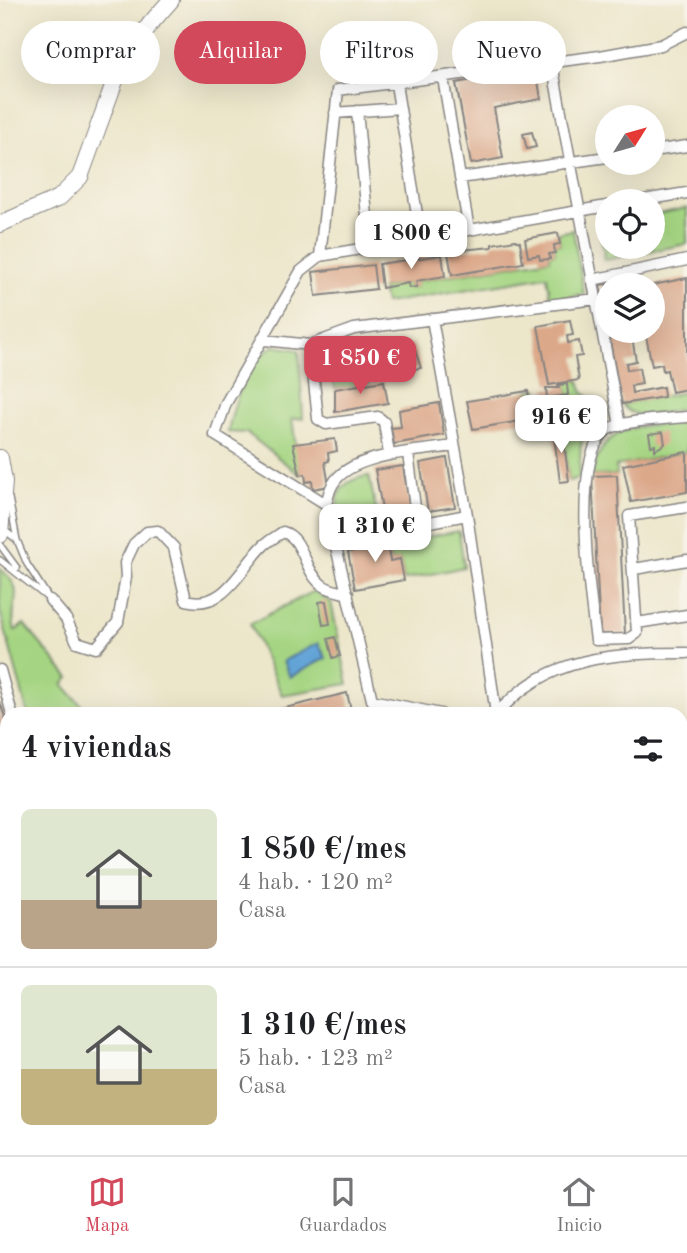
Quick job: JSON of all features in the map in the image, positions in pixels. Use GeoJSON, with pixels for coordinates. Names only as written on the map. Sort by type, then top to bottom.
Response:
{"type":"FeatureCollection","features":[{"type":"Feature","properties":{"kind":"street"},"geometry":{"type":"LineString","coordinates":[[0,224],[59,198],[80,177],[117,75],[150,24],[171,0]]}},
{"type":"Feature","properties":{"kind":"street"},"geometry":{"type":"LineString","coordinates":[[566,62],[651,48],[687,32]]}},
{"type":"Feature","properties":{"kind":"street"},"geometry":{"type":"LineString","coordinates":[[438,79],[452,77]]}},
{"type":"Feature","properties":{"kind":"street"},"geometry":{"type":"LineString","coordinates":[[443,78],[469,230]]}},
{"type":"Feature","properties":{"kind":"street"},"geometry":{"type":"LineString","coordinates":[[320,256],[338,90],[396,84],[421,239]]}},
{"type":"Feature","properties":{"kind":"street"},"geometry":{"type":"LineString","coordinates":[[555,84],[595,294]]}},
{"type":"Feature","properties":{"kind":"street"},"geometry":{"type":"LineString","coordinates":[[335,113],[400,108]]}},
{"type":"Feature","properties":{"kind":"street"},"geometry":{"type":"LineString","coordinates":[[357,111],[370,247]]}},
{"type":"Feature","properties":{"kind":"street"},"geometry":{"type":"LineString","coordinates":[[665,149],[687,146]]}},
{"type":"Feature","properties":{"kind":"street"},"geometry":{"type":"LineString","coordinates":[[460,178],[595,160]]}},
{"type":"Feature","properties":{"kind":"street"},"geometry":{"type":"LineString","coordinates":[[665,197],[687,193]]}},
{"type":"Feature","properties":{"kind":"street"},"geometry":{"type":"LineString","coordinates":[[326,504],[215,435],[226,403],[265,340],[301,271],[320,256],[595,208]]}},
{"type":"Feature","properties":{"kind":"street"},"geometry":{"type":"LineString","coordinates":[[592,280],[687,261]]}},
{"type":"Feature","properties":{"kind":"street"},"geometry":{"type":"LineString","coordinates":[[265,340],[310,345],[354,329],[595,299]]}},
{"type":"Feature","properties":{"kind":"street"},"geometry":{"type":"LineString","coordinates":[[432,319],[467,515],[495,707]]}},
{"type":"Feature","properties":{"kind":"street"},"geometry":{"type":"LineString","coordinates":[[604,343],[620,426]]}},
{"type":"Feature","properties":{"kind":"street"},"geometry":{"type":"LineString","coordinates":[[310,345],[318,419],[326,424],[378,417],[384,422],[389,454]]}},
{"type":"Feature","properties":{"kind":"street"},"geometry":{"type":"LineString","coordinates":[[687,416],[608,429],[593,445],[585,483],[589,582],[596,640],[629,639],[638,633],[629,516],[687,507]]}},
{"type":"Feature","properties":{"kind":"street"},"geometry":{"type":"LineString","coordinates":[[404,707],[372,701],[326,504],[333,483],[345,471],[389,454],[454,446]]}},
{"type":"Feature","properties":{"kind":"street"},"geometry":{"type":"LineString","coordinates":[[408,453],[417,523]]}},
{"type":"Feature","properties":{"kind":"street"},"geometry":{"type":"LineString","coordinates":[[0,457],[4,481],[1,536]]}},
{"type":"Feature","properties":{"kind":"street"},"geometry":{"type":"LineString","coordinates":[[388,530],[467,515]]}},
{"type":"Feature","properties":{"kind":"street"},"geometry":{"type":"LineString","coordinates":[[51,600],[66,620],[77,642],[96,648],[118,622],[126,577],[125,563],[134,544],[147,531],[158,531],[171,542],[180,563],[186,600],[199,604],[216,597],[238,580],[264,546],[283,532],[291,534],[298,542],[305,565],[322,586],[348,594]]}},
{"type":"Feature","properties":{"kind":"street"},"geometry":{"type":"LineString","coordinates":[[634,569],[687,560]]}},
{"type":"Feature","properties":{"kind":"street"},"geometry":{"type":"LineString","coordinates":[[637,624],[687,615]]}},
{"type":"Feature","properties":{"kind":"street"},"geometry":{"type":"LineString","coordinates":[[504,707],[535,681],[592,657],[622,653],[687,653]]}},
{"type":"Feature","properties":{"kind":"street"},"geometry":{"type":"LineString","coordinates":[[0,670],[3,692]]}},
{"type":"Feature","properties":{"kind":"lane"},"geometry":{"type":"LineString","coordinates":[[4,481],[17,540],[27,565],[51,600]]}},
{"type":"Feature","properties":{"kind":"lane"},"geometry":{"type":"LineString","coordinates":[[1,536],[17,540]]}},
{"type":"Feature","properties":{"kind":"lane"},"geometry":{"type":"LineString","coordinates":[[1,536],[26,579]]}},
{"type":"Feature","properties":{"kind":"lane"},"geometry":{"type":"LineString","coordinates":[[0,560],[51,600]]}},
{"type":"Feature","properties":{"kind":"green space"},"geometry":{"type":"Polygon","coordinates":[[[687,208],[687,244],[665,248],[665,213],[687,208]]]}},
{"type":"Feature","properties":{"kind":"green space"},"geometry":{"type":"Polygon","coordinates":[[[573,230],[584,294],[551,300],[547,276],[385,303],[382,288],[408,283],[409,288],[416,287],[416,281],[550,259],[549,254],[555,253],[554,245],[560,244],[558,233],[573,230]]]}},
{"type":"Feature","properties":{"kind":"green space"},"geometry":{"type":"Polygon","coordinates":[[[274,346],[299,350],[303,418],[292,419],[300,475],[247,433],[228,432],[242,383],[255,362],[274,346]]]}},
{"type":"Feature","properties":{"kind":"green space"},"geometry":{"type":"Polygon","coordinates":[[[364,352],[369,384],[335,389],[330,358],[364,352]]]}},
{"type":"Feature","properties":{"kind":"green space"},"geometry":{"type":"Polygon","coordinates":[[[579,380],[582,391],[602,410],[581,443],[579,478],[569,481],[562,428],[533,432],[528,391],[538,389],[542,406],[569,402],[566,382],[579,380]]]}},
{"type":"Feature","properties":{"kind":"green space"},"geometry":{"type":"Polygon","coordinates":[[[687,392],[687,408],[661,413],[643,415],[627,410],[622,404],[687,392]]]}},
{"type":"Feature","properties":{"kind":"green space"},"geometry":{"type":"Polygon","coordinates":[[[687,422],[687,452],[616,466],[617,475],[592,476],[597,458],[614,436],[639,427],[687,422]]]}},
{"type":"Feature","properties":{"kind":"green space"},"geometry":{"type":"Polygon","coordinates":[[[369,476],[380,528],[373,530],[376,547],[348,552],[338,515],[339,494],[344,486],[354,480],[369,476]]]}},
{"type":"Feature","properties":{"kind":"green space"},"geometry":{"type":"Polygon","coordinates":[[[459,531],[464,567],[404,580],[400,560],[390,561],[387,544],[459,531]]]}},
{"type":"Feature","properties":{"kind":"green space"},"geometry":{"type":"Polygon","coordinates":[[[0,569],[9,577],[16,591],[13,621],[15,631],[24,624],[69,678],[63,684],[83,707],[26,707],[0,611],[0,569]]]}},
{"type":"Feature","properties":{"kind":"green space"},"geometry":{"type":"Polygon","coordinates":[[[314,591],[331,602],[348,684],[282,695],[250,624],[314,591]]]}},
{"type":"Feature","properties":{"kind":"water"},"geometry":{"type":"Polygon","coordinates":[[[318,643],[326,658],[290,677],[283,661],[318,643]]]}},
{"type":"Feature","properties":{"kind":"building"},"geometry":{"type":"Polygon","coordinates":[[[456,84],[538,84],[541,99],[494,108],[503,158],[471,164],[456,84]]]}},
{"type":"Feature","properties":{"kind":"building"},"geometry":{"type":"Polygon","coordinates":[[[532,132],[536,147],[527,149],[523,134],[532,132]]]}},
{"type":"Feature","properties":{"kind":"building"},"geometry":{"type":"Polygon","coordinates":[[[558,233],[560,244],[554,245],[555,253],[549,254],[550,259],[540,260],[539,255],[528,257],[525,239],[558,233]]]}},
{"type":"Feature","properties":{"kind":"building"},"geometry":{"type":"Polygon","coordinates":[[[515,240],[520,242],[523,263],[452,275],[448,253],[451,251],[492,247],[492,244],[515,240]]]}},
{"type":"Feature","properties":{"kind":"building"},"geometry":{"type":"Polygon","coordinates":[[[442,255],[445,276],[416,281],[417,287],[409,288],[408,283],[382,288],[379,264],[442,255]]]}},
{"type":"Feature","properties":{"kind":"building"},"geometry":{"type":"Polygon","coordinates":[[[373,265],[376,289],[316,296],[313,272],[373,265]]]}},
{"type":"Feature","properties":{"kind":"building"},"geometry":{"type":"Polygon","coordinates":[[[687,278],[687,389],[672,392],[667,370],[663,371],[662,364],[652,366],[647,343],[665,343],[665,283],[687,278]]]}},
{"type":"Feature","properties":{"kind":"building"},"geometry":{"type":"Polygon","coordinates":[[[570,320],[573,335],[567,336],[568,343],[579,341],[582,356],[575,357],[579,380],[549,385],[538,326],[570,320]]]}},
{"type":"Feature","properties":{"kind":"building"},"geometry":{"type":"Polygon","coordinates":[[[610,343],[633,343],[636,361],[626,363],[627,370],[639,368],[642,384],[631,386],[632,393],[663,387],[664,397],[622,404],[610,343]]]}},
{"type":"Feature","properties":{"kind":"building"},"geometry":{"type":"Polygon","coordinates":[[[413,344],[421,368],[368,376],[364,352],[413,344]]]}},
{"type":"Feature","properties":{"kind":"building"},"geometry":{"type":"Polygon","coordinates":[[[384,381],[388,403],[335,412],[335,389],[384,381]]]}},
{"type":"Feature","properties":{"kind":"building"},"geometry":{"type":"Polygon","coordinates":[[[567,384],[568,395],[547,398],[546,388],[559,388],[558,385],[567,384]]]}},
{"type":"Feature","properties":{"kind":"building"},"geometry":{"type":"Polygon","coordinates":[[[528,391],[532,419],[473,429],[467,401],[528,391]]]}},
{"type":"Feature","properties":{"kind":"building"},"geometry":{"type":"Polygon","coordinates":[[[439,403],[444,435],[394,444],[391,428],[401,427],[399,410],[439,403]]]}},
{"type":"Feature","properties":{"kind":"building"},"geometry":{"type":"Polygon","coordinates":[[[562,428],[569,481],[560,482],[553,429],[562,428]]]}},
{"type":"Feature","properties":{"kind":"building"},"geometry":{"type":"Polygon","coordinates":[[[663,432],[665,444],[655,450],[655,445],[651,446],[649,434],[663,432]]]}},
{"type":"Feature","properties":{"kind":"building"},"geometry":{"type":"Polygon","coordinates":[[[335,439],[337,451],[328,453],[329,461],[325,462],[329,486],[313,489],[312,481],[306,482],[305,474],[300,475],[293,444],[335,439]]]}},
{"type":"Feature","properties":{"kind":"building"},"geometry":{"type":"Polygon","coordinates":[[[687,452],[687,492],[631,502],[623,465],[687,452]]]}},
{"type":"Feature","properties":{"kind":"building"},"geometry":{"type":"Polygon","coordinates":[[[447,458],[455,507],[428,511],[420,463],[447,458]]]}},
{"type":"Feature","properties":{"kind":"building"},"geometry":{"type":"Polygon","coordinates":[[[403,466],[411,516],[384,520],[375,470],[403,466]]]}},
{"type":"Feature","properties":{"kind":"building"},"geometry":{"type":"Polygon","coordinates":[[[617,475],[625,634],[600,634],[592,476],[617,475]]]}},
{"type":"Feature","properties":{"kind":"building"},"geometry":{"type":"Polygon","coordinates":[[[384,527],[390,561],[400,559],[404,580],[355,589],[348,552],[376,547],[373,529],[384,527]]]}},
{"type":"Feature","properties":{"kind":"building"},"geometry":{"type":"Polygon","coordinates":[[[326,601],[330,624],[323,625],[319,602],[326,601]]]}},
{"type":"Feature","properties":{"kind":"building"},"geometry":{"type":"Polygon","coordinates":[[[335,637],[340,656],[333,658],[328,639],[335,637]]]}},
{"type":"Feature","properties":{"kind":"building"},"geometry":{"type":"Polygon","coordinates":[[[347,693],[350,707],[289,707],[347,693]]]}}]}
